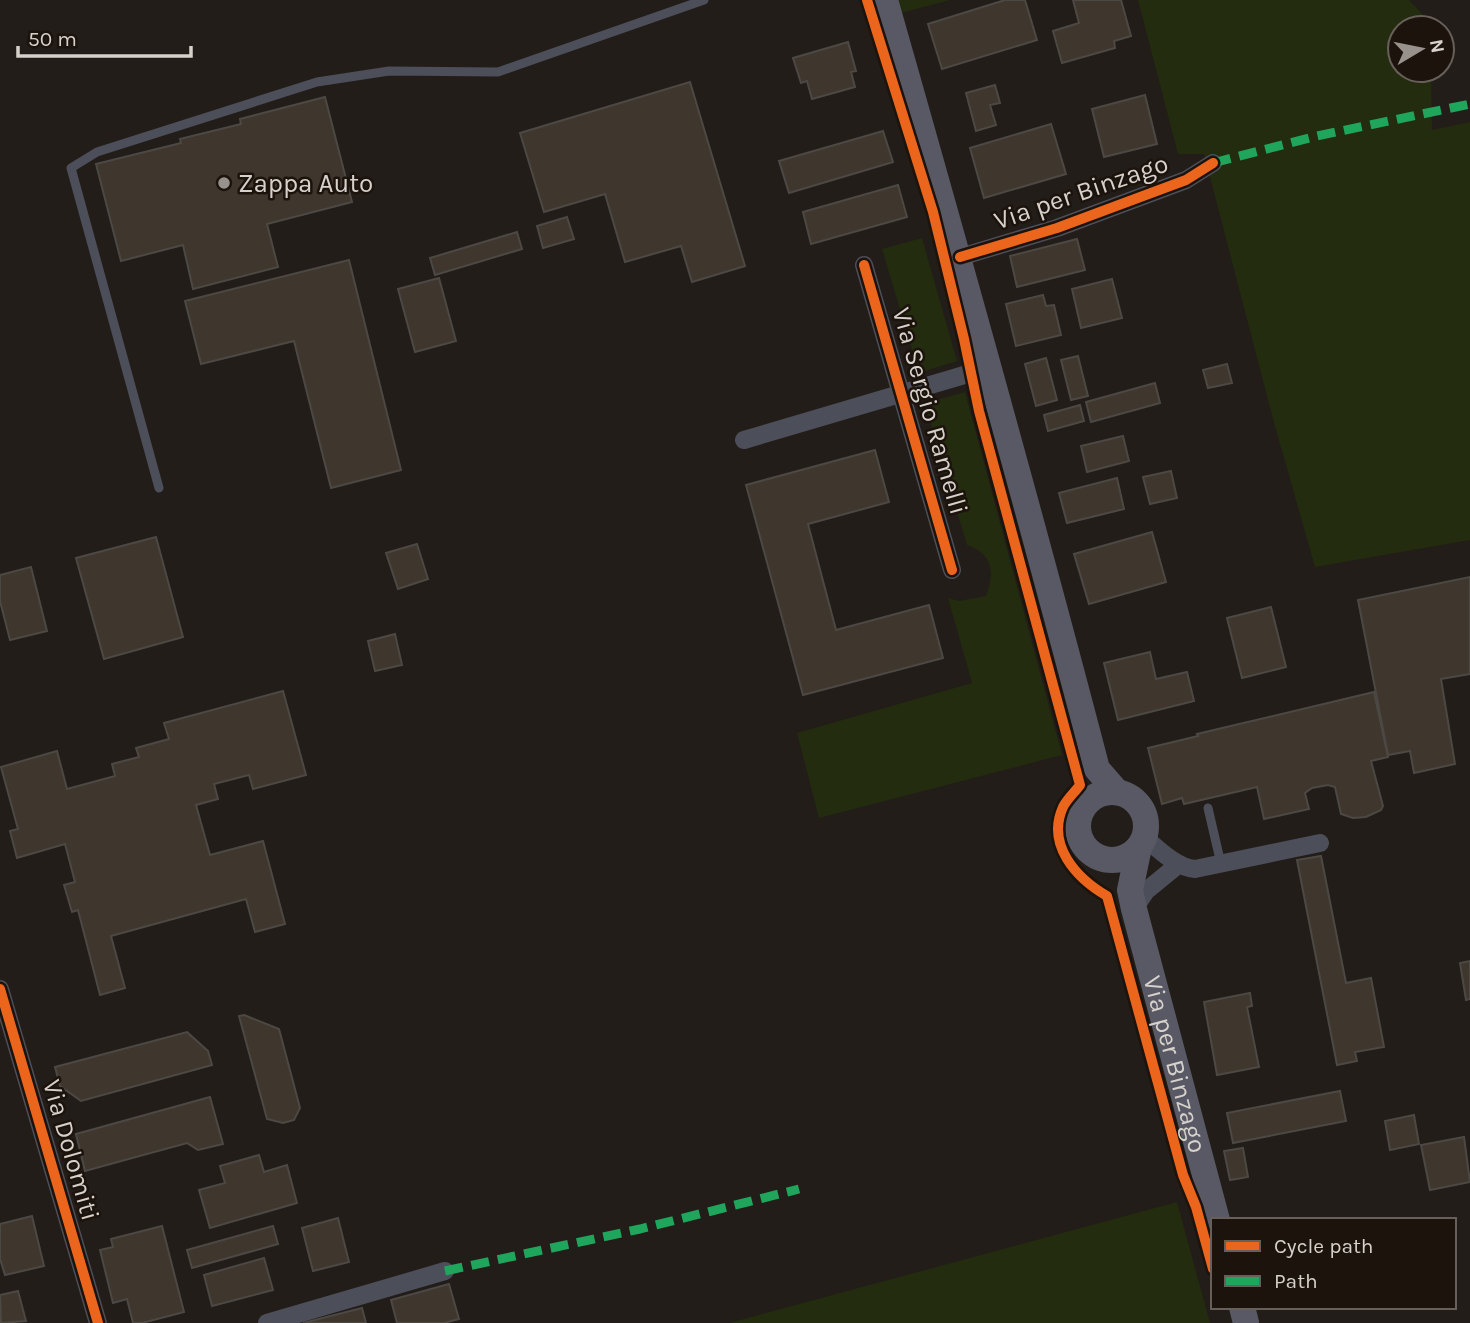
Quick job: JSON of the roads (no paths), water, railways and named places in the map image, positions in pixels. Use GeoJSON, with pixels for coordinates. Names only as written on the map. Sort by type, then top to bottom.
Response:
{"type":"FeatureCollection","features":[{"type":"Feature","properties":{"kind":"main road","name":"Via per Binzago"},"geometry":{"type":"LineString","coordinates":[[885,0],[960,257],[1097,769],[1117,792],[1126,795],[1141,808],[1146,827],[1132,899]]}},
{"type":"Feature","properties":{"kind":"main road","name":"Via per Binzago"},"geometry":{"type":"LineString","coordinates":[[1097,769],[1087,804],[1079,820],[1082,839],[1093,853],[1110,859],[1132,899],[1216,1218]]}},
{"type":"Feature","properties":{"kind":"main road"},"geometry":{"type":"LineString","coordinates":[[1087,804],[1095,797],[1117,792]]}},
{"type":"Feature","properties":{"kind":"main road"},"geometry":{"type":"LineString","coordinates":[[1110,859],[1126,857],[1141,842]]}},
{"type":"Feature","properties":{"kind":"street","name":"Via per Binzago"},"geometry":{"type":"LineString","coordinates":[[960,257],[1069,223],[1185,180],[1213,163]]}},
{"type":"Feature","properties":{"kind":"street","name":"Via Sergio Ramelli"},"geometry":{"type":"LineString","coordinates":[[864,265],[952,570]]}},
{"type":"Feature","properties":{"kind":"street","name":"Via Sergio Ramelli"},"geometry":{"type":"LineString","coordinates":[[744,440],[988,368]]}},
{"type":"Feature","properties":{"kind":"street"},"geometry":{"type":"LineString","coordinates":[[1141,842],[1187,869],[1320,843]]}},
{"type":"Feature","properties":{"kind":"street"},"geometry":{"type":"LineString","coordinates":[[1132,899],[1179,864]]}},
{"type":"Feature","properties":{"kind":"street","name":"Via Dolomiti"},"geometry":{"type":"LineString","coordinates":[[0,989],[98,1323]]}},
{"type":"Feature","properties":{"kind":"street"},"geometry":{"type":"LineString","coordinates":[[267,1323],[445,1271]]}},
{"type":"Feature","properties":{"kind":"lane"},"geometry":{"type":"LineString","coordinates":[[159,488],[71,168],[97,152],[317,82],[389,71],[498,72],[705,0]]}},
{"type":"Feature","properties":{"kind":"lane"},"geometry":{"type":"LineString","coordinates":[[1208,808],[1221,864]]}},
{"type":"Feature","properties":{"kind":"place","name":"Zappa Auto"},"geometry":{"type":"Point","coordinates":[224,183]}}]}
